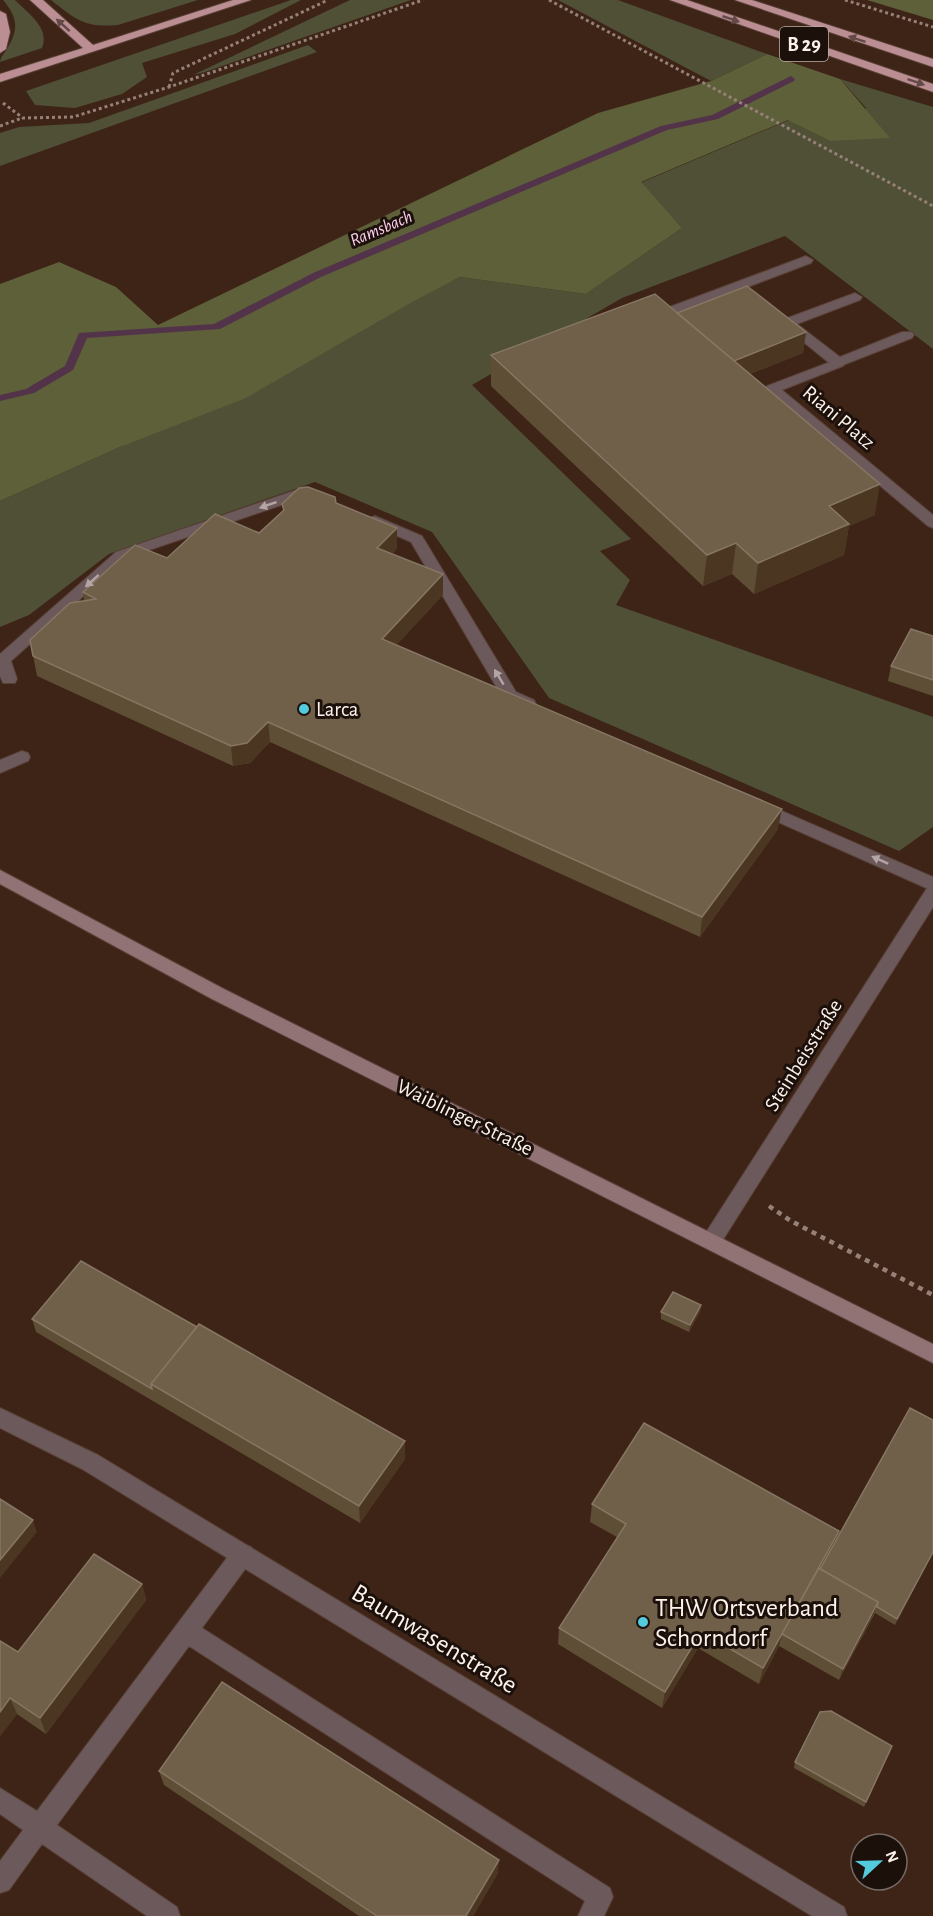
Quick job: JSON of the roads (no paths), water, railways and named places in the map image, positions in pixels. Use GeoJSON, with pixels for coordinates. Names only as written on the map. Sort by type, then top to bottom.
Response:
{"type":"FeatureCollection","features":[{"type":"Feature","properties":{"kind":"highway"},"geometry":{"type":"LineString","coordinates":[[36,0],[91,50]]}},
{"type":"Feature","properties":{"kind":"highway"},"geometry":{"type":"LineString","coordinates":[[0,78],[245,0]]}},
{"type":"Feature","properties":{"kind":"highway","name":"B 29"},"geometry":{"type":"LineString","coordinates":[[676,0],[933,88]]}},
{"type":"Feature","properties":{"kind":"highway","name":"B 29"},"geometry":{"type":"LineString","coordinates":[[741,0],[933,63]]}},
{"type":"Feature","properties":{"kind":"highway"},"geometry":{"type":"LineString","coordinates":[[0,14],[4,22],[5,36],[0,49]]}},
{"type":"Feature","properties":{"kind":"main road","name":"Waiblinger Straße"},"geometry":{"type":"LineString","coordinates":[[0,876],[74,919],[295,1033],[712,1240],[933,1354]]}},
{"type":"Feature","properties":{"kind":"street"},"geometry":{"type":"LineString","coordinates":[[661,315],[806,260]]}},
{"type":"Feature","properties":{"kind":"street"},"geometry":{"type":"LineString","coordinates":[[740,285],[756,298]]}},
{"type":"Feature","properties":{"kind":"street"},"geometry":{"type":"LineString","coordinates":[[855,297],[783,320],[838,363],[908,335]]}},
{"type":"Feature","properties":{"kind":"street","name":"Riani Platz"},"geometry":{"type":"LineString","coordinates":[[838,363],[772,389],[933,522]]}},
{"type":"Feature","properties":{"kind":"street"},"geometry":{"type":"LineString","coordinates":[[9,679],[3,660],[121,555],[305,492],[326,500]]}},
{"type":"Feature","properties":{"kind":"street"},"geometry":{"type":"LineString","coordinates":[[356,513],[417,539],[510,696],[543,711]]}},
{"type":"Feature","properties":{"kind":"street"},"geometry":{"type":"LineString","coordinates":[[0,767],[22,757]]}},
{"type":"Feature","properties":{"kind":"street"},"geometry":{"type":"LineString","coordinates":[[749,802],[933,884]]}},
{"type":"Feature","properties":{"kind":"street","name":"Steinbeisstraße"},"geometry":{"type":"LineString","coordinates":[[712,1240],[747,1190],[792,1114],[933,893]]}},
{"type":"Feature","properties":{"kind":"street","name":"Baumwasenstraße"},"geometry":{"type":"LineString","coordinates":[[0,1418],[90,1462],[835,1916]]}},
{"type":"Feature","properties":{"kind":"street"},"geometry":{"type":"LineString","coordinates":[[0,1881],[243,1554]]}},
{"type":"Feature","properties":{"kind":"street"},"geometry":{"type":"LineString","coordinates":[[186,1631],[601,1897],[590,1916]]}},
{"type":"Feature","properties":{"kind":"street"},"geometry":{"type":"LineString","coordinates":[[0,1800],[168,1916]]}},
{"type":"Feature","properties":{"kind":"waterway","name":"Ramsbach"},"geometry":{"type":"LineString","coordinates":[[0,398],[30,391],[69,368],[83,335],[216,327],[317,275],[664,128],[715,117],[791,79]]}},
{"type":"Feature","properties":{"kind":"place","name":"Larca"},"geometry":{"type":"Point","coordinates":[304,709]}},
{"type":"Feature","properties":{"kind":"place","name":"THW Ortsverband Schorndorf"},"geometry":{"type":"Point","coordinates":[643,1622]}}]}
